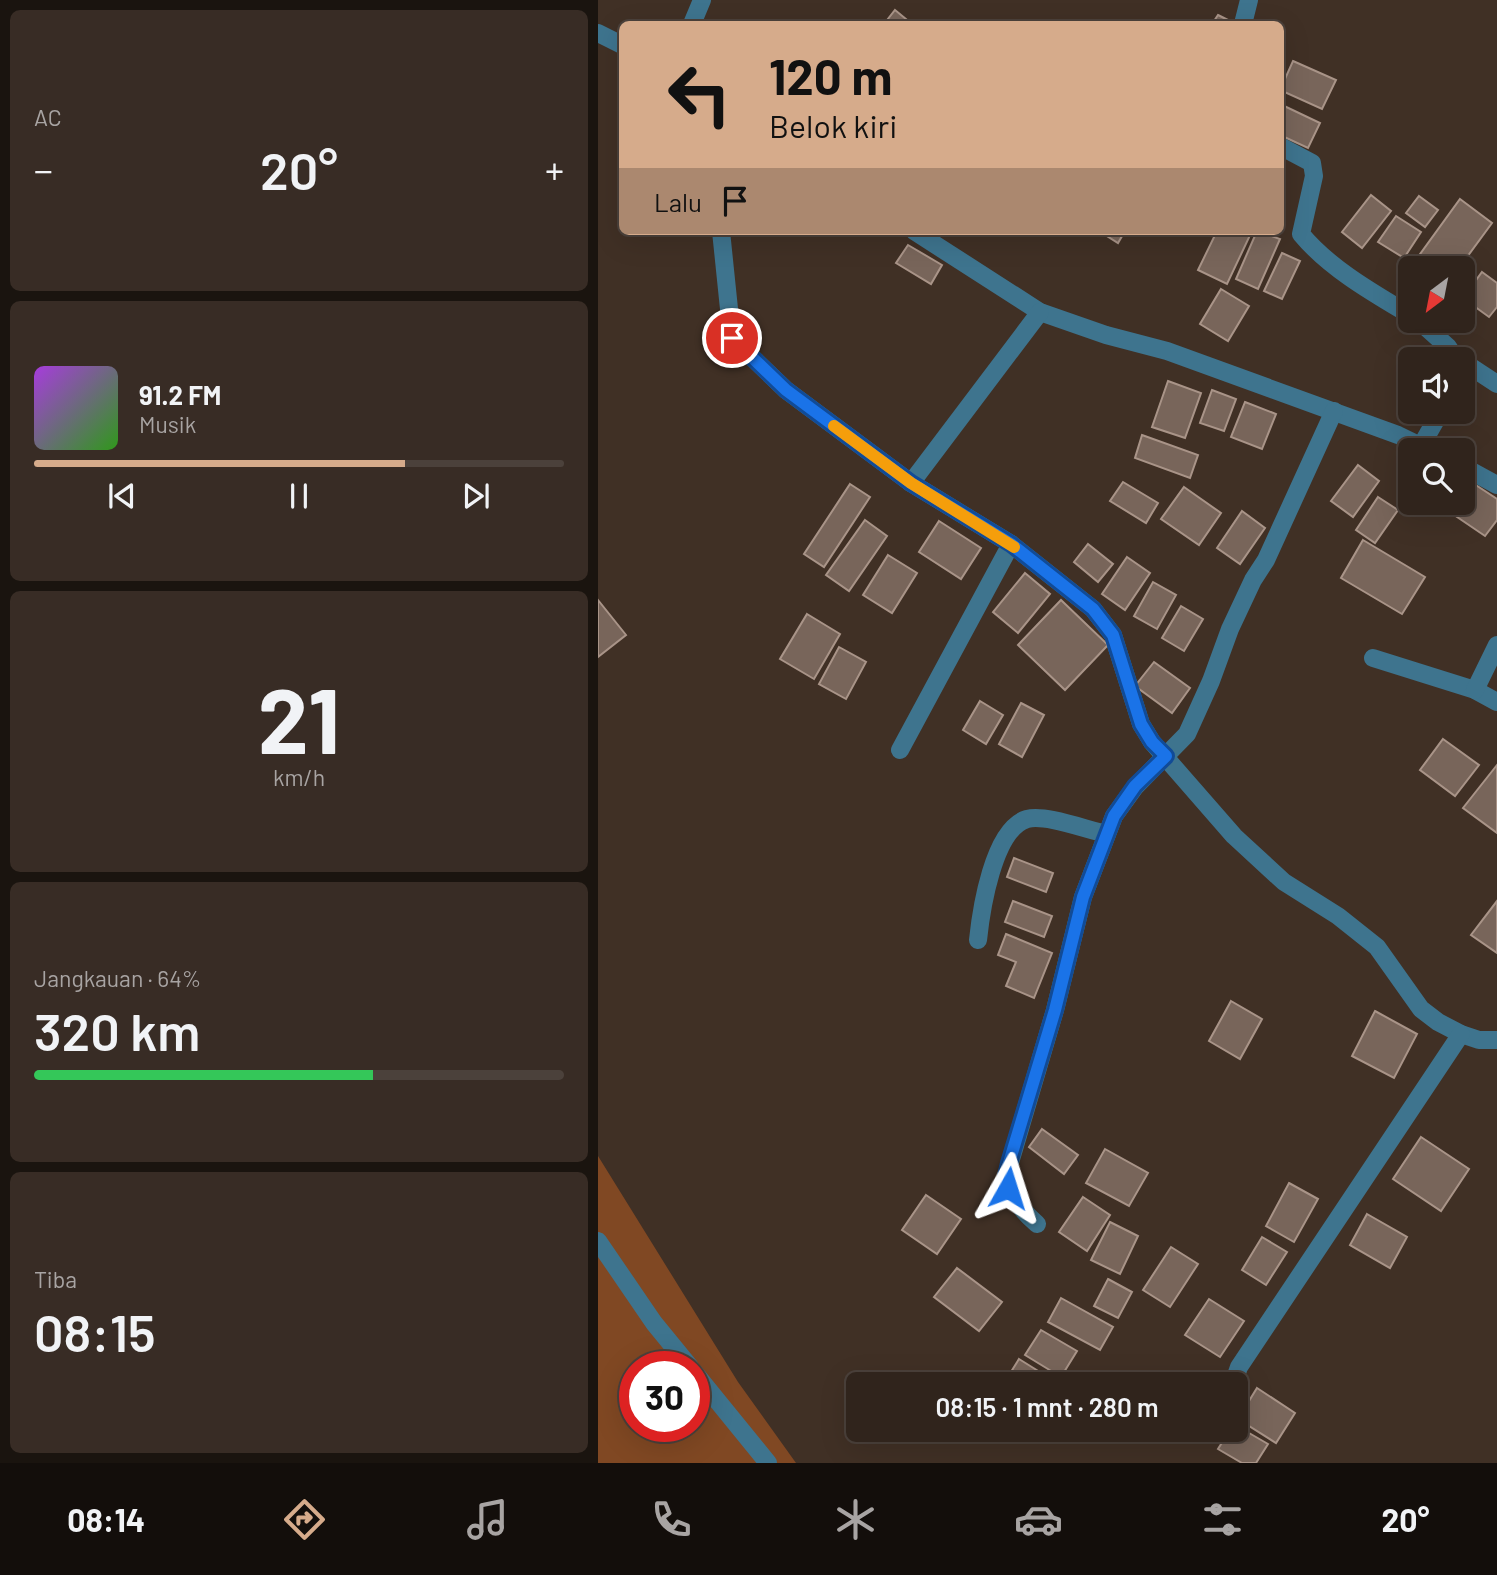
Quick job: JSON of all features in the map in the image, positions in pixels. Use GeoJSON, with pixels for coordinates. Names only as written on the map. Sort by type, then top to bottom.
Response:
{"type":"FeatureCollection","features":[{"type":"Feature","properties":{"kind":"street"},"geometry":{"type":"LineString","coordinates":[[693,21],[702,0]]}},
{"type":"Feature","properties":{"kind":"street"},"geometry":{"type":"LineString","coordinates":[[1244,21],[1249,0]]}},
{"type":"Feature","properties":{"kind":"street"},"geometry":{"type":"LineString","coordinates":[[598,33],[619,44]]}},
{"type":"Feature","properties":{"kind":"street"},"geometry":{"type":"LineString","coordinates":[[1284,148],[1312,163],[1314,176],[1301,234],[1311,247],[1398,307]]}},
{"type":"Feature","properties":{"kind":"street"},"geometry":{"type":"LineString","coordinates":[[721,235],[732,338],[786,390],[911,483],[1011,544],[1093,609],[1113,635],[1141,724],[1152,742],[1234,835],[1267,868],[1363,934],[1377,947],[1421,1009],[1461,1034],[1479,1040],[1496,1040]]}},
{"type":"Feature","properties":{"kind":"street"},"geometry":{"type":"LineString","coordinates":[[920,235],[1040,312],[1106,335],[1167,351],[1334,411],[1400,438]]}},
{"type":"Feature","properties":{"kind":"street"},"geometry":{"type":"LineString","coordinates":[[911,483],[1040,312]]}},
{"type":"Feature","properties":{"kind":"street"},"geometry":{"type":"LineString","coordinates":[[1432,333],[1448,347]]}},
{"type":"Feature","properties":{"kind":"street"},"geometry":{"type":"LineString","coordinates":[[1475,370],[1496,384]]}},
{"type":"Feature","properties":{"kind":"street"},"geometry":{"type":"LineString","coordinates":[[1037,1224],[1026,1214],[1008,1188],[1006,1176],[1055,1010],[1083,897],[1114,816],[1135,786],[1187,734],[1211,681],[1230,629],[1253,580],[1266,560],[1334,411]]}},
{"type":"Feature","properties":{"kind":"street"},"geometry":{"type":"LineString","coordinates":[[1475,473],[1496,485]]}},
{"type":"Feature","properties":{"kind":"street"},"geometry":{"type":"LineString","coordinates":[[900,750],[1011,544]]}},
{"type":"Feature","properties":{"kind":"street"},"geometry":{"type":"LineString","coordinates":[[1475,690],[1496,645]]}},
{"type":"Feature","properties":{"kind":"street"},"geometry":{"type":"LineString","coordinates":[[1373,658],[1475,690],[1496,702]]}},
{"type":"Feature","properties":{"kind":"street"},"geometry":{"type":"LineString","coordinates":[[978,940],[981,905],[991,872],[1000,850],[1017,825],[1028,819],[1046,820],[1107,834]]}},
{"type":"Feature","properties":{"kind":"street"},"geometry":{"type":"LineString","coordinates":[[1237,1372],[1461,1034]]}},
{"type":"Feature","properties":{"kind":"street"},"geometry":{"type":"LineString","coordinates":[[598,1241],[654,1323],[677,1351]]}},
{"type":"Feature","properties":{"kind":"street"},"geometry":{"type":"LineString","coordinates":[[710,1392],[768,1463]]}},
{"type":"Feature","properties":{"kind":"shaded area"},"geometry":{"type":"Polygon","coordinates":[[[598,1156],[738,1382],[796,1463],[598,1463],[598,1156]]]}},
{"type":"Feature","properties":{"kind":"building"},"geometry":{"type":"Polygon","coordinates":[[[895,10],[908,21],[886,21],[895,10]]]}},
{"type":"Feature","properties":{"kind":"building"},"geometry":{"type":"Polygon","coordinates":[[[1218,15],[1230,21],[1214,21],[1218,15]]]}},
{"type":"Feature","properties":{"kind":"building"},"geometry":{"type":"Polygon","coordinates":[[[1293,61],[1336,80],[1322,109],[1284,92],[1284,81],[1293,61]]]}},
{"type":"Feature","properties":{"kind":"building"},"geometry":{"type":"Polygon","coordinates":[[[1284,106],[1320,123],[1308,148],[1284,137],[1284,106]]]}},
{"type":"Feature","properties":{"kind":"building"},"geometry":{"type":"Polygon","coordinates":[[[1371,195],[1391,211],[1362,248],[1342,232],[1371,195]]]}},
{"type":"Feature","properties":{"kind":"building"},"geometry":{"type":"Polygon","coordinates":[[[1419,196],[1438,210],[1425,227],[1406,213],[1419,196]]]}},
{"type":"Feature","properties":{"kind":"building"},"geometry":{"type":"Polygon","coordinates":[[[1460,199],[1492,223],[1468,256],[1419,256],[1460,199]]]}},
{"type":"Feature","properties":{"kind":"building"},"geometry":{"type":"Polygon","coordinates":[[[1396,216],[1421,232],[1405,256],[1378,242],[1396,216]]]}},
{"type":"Feature","properties":{"kind":"building"},"geometry":{"type":"Polygon","coordinates":[[[1105,235],[1123,235],[1118,243],[1105,235]]]}},
{"type":"Feature","properties":{"kind":"building"},"geometry":{"type":"Polygon","coordinates":[[[1215,235],[1250,235],[1227,284],[1198,270],[1215,235]]]}},
{"type":"Feature","properties":{"kind":"building"},"geometry":{"type":"Polygon","coordinates":[[[1255,235],[1268,235],[1280,239],[1258,289],[1236,279],[1255,235]]]}},
{"type":"Feature","properties":{"kind":"building"},"geometry":{"type":"Polygon","coordinates":[[[908,245],[942,265],[931,284],[896,263],[908,245]]]}},
{"type":"Feature","properties":{"kind":"building"},"geometry":{"type":"Polygon","coordinates":[[[1282,253],[1300,261],[1282,299],[1264,291],[1282,253]]]}},
{"type":"Feature","properties":{"kind":"building"},"geometry":{"type":"Polygon","coordinates":[[[1482,272],[1497,283],[1497,307],[1489,317],[1475,307],[1475,282],[1482,272]]]}},
{"type":"Feature","properties":{"kind":"building"},"geometry":{"type":"Polygon","coordinates":[[[1221,289],[1249,306],[1228,341],[1200,324],[1221,289]]]}},
{"type":"Feature","properties":{"kind":"building"},"geometry":{"type":"Polygon","coordinates":[[[1168,381],[1201,393],[1185,438],[1152,427],[1168,381]]]}},
{"type":"Feature","properties":{"kind":"building"},"geometry":{"type":"Polygon","coordinates":[[[1212,390],[1236,399],[1224,431],[1200,423],[1212,390]]]}},
{"type":"Feature","properties":{"kind":"building"},"geometry":{"type":"Polygon","coordinates":[[[1245,402],[1276,414],[1262,449],[1231,437],[1245,402]]]}},
{"type":"Feature","properties":{"kind":"building"},"geometry":{"type":"Polygon","coordinates":[[[1142,435],[1198,455],[1190,478],[1135,458],[1142,435]]]}},
{"type":"Feature","properties":{"kind":"building"},"geometry":{"type":"Polygon","coordinates":[[[1358,465],[1379,481],[1353,517],[1331,501],[1358,465]]]}},
{"type":"Feature","properties":{"kind":"building"},"geometry":{"type":"Polygon","coordinates":[[[1123,482],[1158,503],[1146,523],[1110,501],[1123,482]]]}},
{"type":"Feature","properties":{"kind":"building"},"geometry":{"type":"Polygon","coordinates":[[[850,484],[870,497],[824,567],[804,554],[850,484]]]}},
{"type":"Feature","properties":{"kind":"building"},"geometry":{"type":"Polygon","coordinates":[[[1475,485],[1497,499],[1497,520],[1485,536],[1454,515],[1475,515],[1475,485]]]}},
{"type":"Feature","properties":{"kind":"building"},"geometry":{"type":"Polygon","coordinates":[[[1184,487],[1221,513],[1199,545],[1161,519],[1184,487]]]}},
{"type":"Feature","properties":{"kind":"building"},"geometry":{"type":"Polygon","coordinates":[[[1378,497],[1398,510],[1375,543],[1356,530],[1378,497]]]}},
{"type":"Feature","properties":{"kind":"building"},"geometry":{"type":"Polygon","coordinates":[[[1242,511],[1265,528],[1240,564],[1217,548],[1242,511]]]}},
{"type":"Feature","properties":{"kind":"building"},"geometry":{"type":"Polygon","coordinates":[[[865,520],[887,536],[849,591],[826,575],[865,520]]]}},
{"type":"Feature","properties":{"kind":"building"},"geometry":{"type":"Polygon","coordinates":[[[939,521],[981,548],[961,579],[919,552],[939,521]]]}},
{"type":"Feature","properties":{"kind":"building"},"geometry":{"type":"Polygon","coordinates":[[[1363,540],[1425,577],[1402,614],[1341,578],[1363,540]]]}},
{"type":"Feature","properties":{"kind":"building"},"geometry":{"type":"Polygon","coordinates":[[[1088,544],[1113,564],[1098,582],[1074,562],[1088,544]]]}},
{"type":"Feature","properties":{"kind":"building"},"geometry":{"type":"Polygon","coordinates":[[[888,555],[917,573],[892,613],[863,595],[888,555]]]}},
{"type":"Feature","properties":{"kind":"building"},"geometry":{"type":"Polygon","coordinates":[[[1127,557],[1150,573],[1125,610],[1102,594],[1127,557]]]}},
{"type":"Feature","properties":{"kind":"building"},"geometry":{"type":"Polygon","coordinates":[[[1025,573],[1050,594],[1018,633],[993,612],[1025,573]]]}},
{"type":"Feature","properties":{"kind":"building"},"geometry":{"type":"Polygon","coordinates":[[[1153,582],[1176,595],[1157,629],[1134,616],[1153,582]]]}},
{"type":"Feature","properties":{"kind":"building"},"geometry":{"type":"Polygon","coordinates":[[[598,600],[626,635],[598,657],[598,600]]]}},
{"type":"Feature","properties":{"kind":"building"},"geometry":{"type":"Polygon","coordinates":[[[1061,600],[1108,645],[1065,690],[1018,645],[1061,600]]]}},
{"type":"Feature","properties":{"kind":"building"},"geometry":{"type":"Polygon","coordinates":[[[1181,606],[1203,619],[1184,651],[1162,638],[1181,606]]]}},
{"type":"Feature","properties":{"kind":"building"},"geometry":{"type":"Polygon","coordinates":[[[807,614],[840,634],[814,679],[780,659],[807,614]]]}},
{"type":"Feature","properties":{"kind":"building"},"geometry":{"type":"Polygon","coordinates":[[[839,647],[866,662],[846,699],[819,684],[839,647]]]}},
{"type":"Feature","properties":{"kind":"building"},"geometry":{"type":"Polygon","coordinates":[[[1154,662],[1190,688],[1172,713],[1135,686],[1154,662]]]}},
{"type":"Feature","properties":{"kind":"building"},"geometry":{"type":"Polygon","coordinates":[[[980,701],[1003,715],[986,744],[963,730],[980,701]]]}},
{"type":"Feature","properties":{"kind":"building"},"geometry":{"type":"Polygon","coordinates":[[[1021,703],[1044,715],[1022,757],[999,744],[1021,703]]]}},
{"type":"Feature","properties":{"kind":"building"},"geometry":{"type":"Polygon","coordinates":[[[1443,739],[1479,765],[1455,796],[1420,770],[1443,739]]]}},
{"type":"Feature","properties":{"kind":"building"},"geometry":{"type":"Polygon","coordinates":[[[1497,765],[1497,833],[1463,808],[1497,765]]]}},
{"type":"Feature","properties":{"kind":"building"},"geometry":{"type":"Polygon","coordinates":[[[1014,858],[1053,873],[1046,892],[1007,877],[1014,858]]]}},
{"type":"Feature","properties":{"kind":"building"},"geometry":{"type":"Polygon","coordinates":[[[1013,901],[1052,916],[1044,937],[1005,922],[1013,901]]]}},
{"type":"Feature","properties":{"kind":"building"},"geometry":{"type":"Polygon","coordinates":[[[1497,901],[1497,953],[1471,935],[1497,901]]]}},
{"type":"Feature","properties":{"kind":"building"},"geometry":{"type":"Polygon","coordinates":[[[1006,934],[1052,953],[1034,998],[1006,986],[1016,962],[998,955],[1006,934]]]}},
{"type":"Feature","properties":{"kind":"building"},"geometry":{"type":"Polygon","coordinates":[[[1231,1001],[1262,1019],[1240,1059],[1209,1041],[1231,1001]]]}},
{"type":"Feature","properties":{"kind":"building"},"geometry":{"type":"Polygon","coordinates":[[[1375,1011],[1417,1034],[1394,1078],[1352,1056],[1375,1011]]]}},
{"type":"Feature","properties":{"kind":"building"},"geometry":{"type":"Polygon","coordinates":[[[1042,1129],[1078,1155],[1064,1174],[1029,1147],[1042,1129]]]}},
{"type":"Feature","properties":{"kind":"building"},"geometry":{"type":"Polygon","coordinates":[[[1421,1137],[1469,1169],[1441,1211],[1393,1179],[1421,1137]]]}},
{"type":"Feature","properties":{"kind":"building"},"geometry":{"type":"Polygon","coordinates":[[[1105,1149],[1148,1173],[1129,1206],[1086,1183],[1105,1149]]]}},
{"type":"Feature","properties":{"kind":"building"},"geometry":{"type":"Polygon","coordinates":[[[1289,1183],[1318,1199],[1294,1242],[1266,1226],[1289,1183]]]}},
{"type":"Feature","properties":{"kind":"building"},"geometry":{"type":"Polygon","coordinates":[[[926,1195],[961,1219],[937,1254],[902,1230],[926,1195]]]}},
{"type":"Feature","properties":{"kind":"building"},"geometry":{"type":"Polygon","coordinates":[[[1083,1197],[1110,1215],[1087,1251],[1059,1232],[1083,1197]]]}},
{"type":"Feature","properties":{"kind":"building"},"geometry":{"type":"Polygon","coordinates":[[[1367,1214],[1407,1237],[1390,1268],[1350,1245],[1367,1214]]]}},
{"type":"Feature","properties":{"kind":"building"},"geometry":{"type":"Polygon","coordinates":[[[1110,1222],[1138,1236],[1120,1274],[1091,1260],[1110,1222]]]}},
{"type":"Feature","properties":{"kind":"building"},"geometry":{"type":"Polygon","coordinates":[[[1262,1237],[1287,1252],[1266,1285],[1242,1270],[1262,1237]]]}},
{"type":"Feature","properties":{"kind":"building"},"geometry":{"type":"Polygon","coordinates":[[[1171,1247],[1198,1264],[1170,1307],[1143,1290],[1171,1247]]]}},
{"type":"Feature","properties":{"kind":"building"},"geometry":{"type":"Polygon","coordinates":[[[957,1268],[1002,1302],[979,1331],[934,1297],[957,1268]]]}},
{"type":"Feature","properties":{"kind":"building"},"geometry":{"type":"Polygon","coordinates":[[[1108,1279],[1132,1292],[1118,1318],[1094,1306],[1108,1279]]]}},
{"type":"Feature","properties":{"kind":"building"},"geometry":{"type":"Polygon","coordinates":[[[1061,1298],[1113,1327],[1100,1350],[1048,1322],[1061,1298]]]}},
{"type":"Feature","properties":{"kind":"building"},"geometry":{"type":"Polygon","coordinates":[[[1209,1299],[1244,1321],[1220,1357],[1185,1335],[1209,1299]]]}},
{"type":"Feature","properties":{"kind":"building"},"geometry":{"type":"Polygon","coordinates":[[[1041,1330],[1077,1351],[1064,1372],[1053,1372],[1025,1355],[1041,1330]]]}},
{"type":"Feature","properties":{"kind":"building"},"geometry":{"type":"Polygon","coordinates":[[[1019,1359],[1040,1372],[1011,1372],[1019,1359]]]}},
{"type":"Feature","properties":{"kind":"building"},"geometry":{"type":"Polygon","coordinates":[[[1257,1388],[1295,1413],[1276,1443],[1248,1425],[1248,1403],[1257,1388]]]}},
{"type":"Feature","properties":{"kind":"building"},"geometry":{"type":"Polygon","coordinates":[[[1248,1432],[1268,1444],[1256,1463],[1242,1463],[1218,1449],[1222,1442],[1248,1442],[1248,1432]]]}},
{"type":"Feature","properties":{"kind":"slow traffic"},"geometry":{"type":"LineString","coordinates":[[834,426],[911,483],[1014,547]]}},
{"type":"Feature","properties":{"kind":"route"},"geometry":{"type":"LineString","coordinates":[[732,338],[786,390],[911,483],[1011,544],[1093,609],[1113,635],[1141,724],[1152,742],[1166,756],[1135,786],[1114,816],[1083,897],[1055,1010],[1009,1163],[1006,1176],[1008,1188]]}}]}
